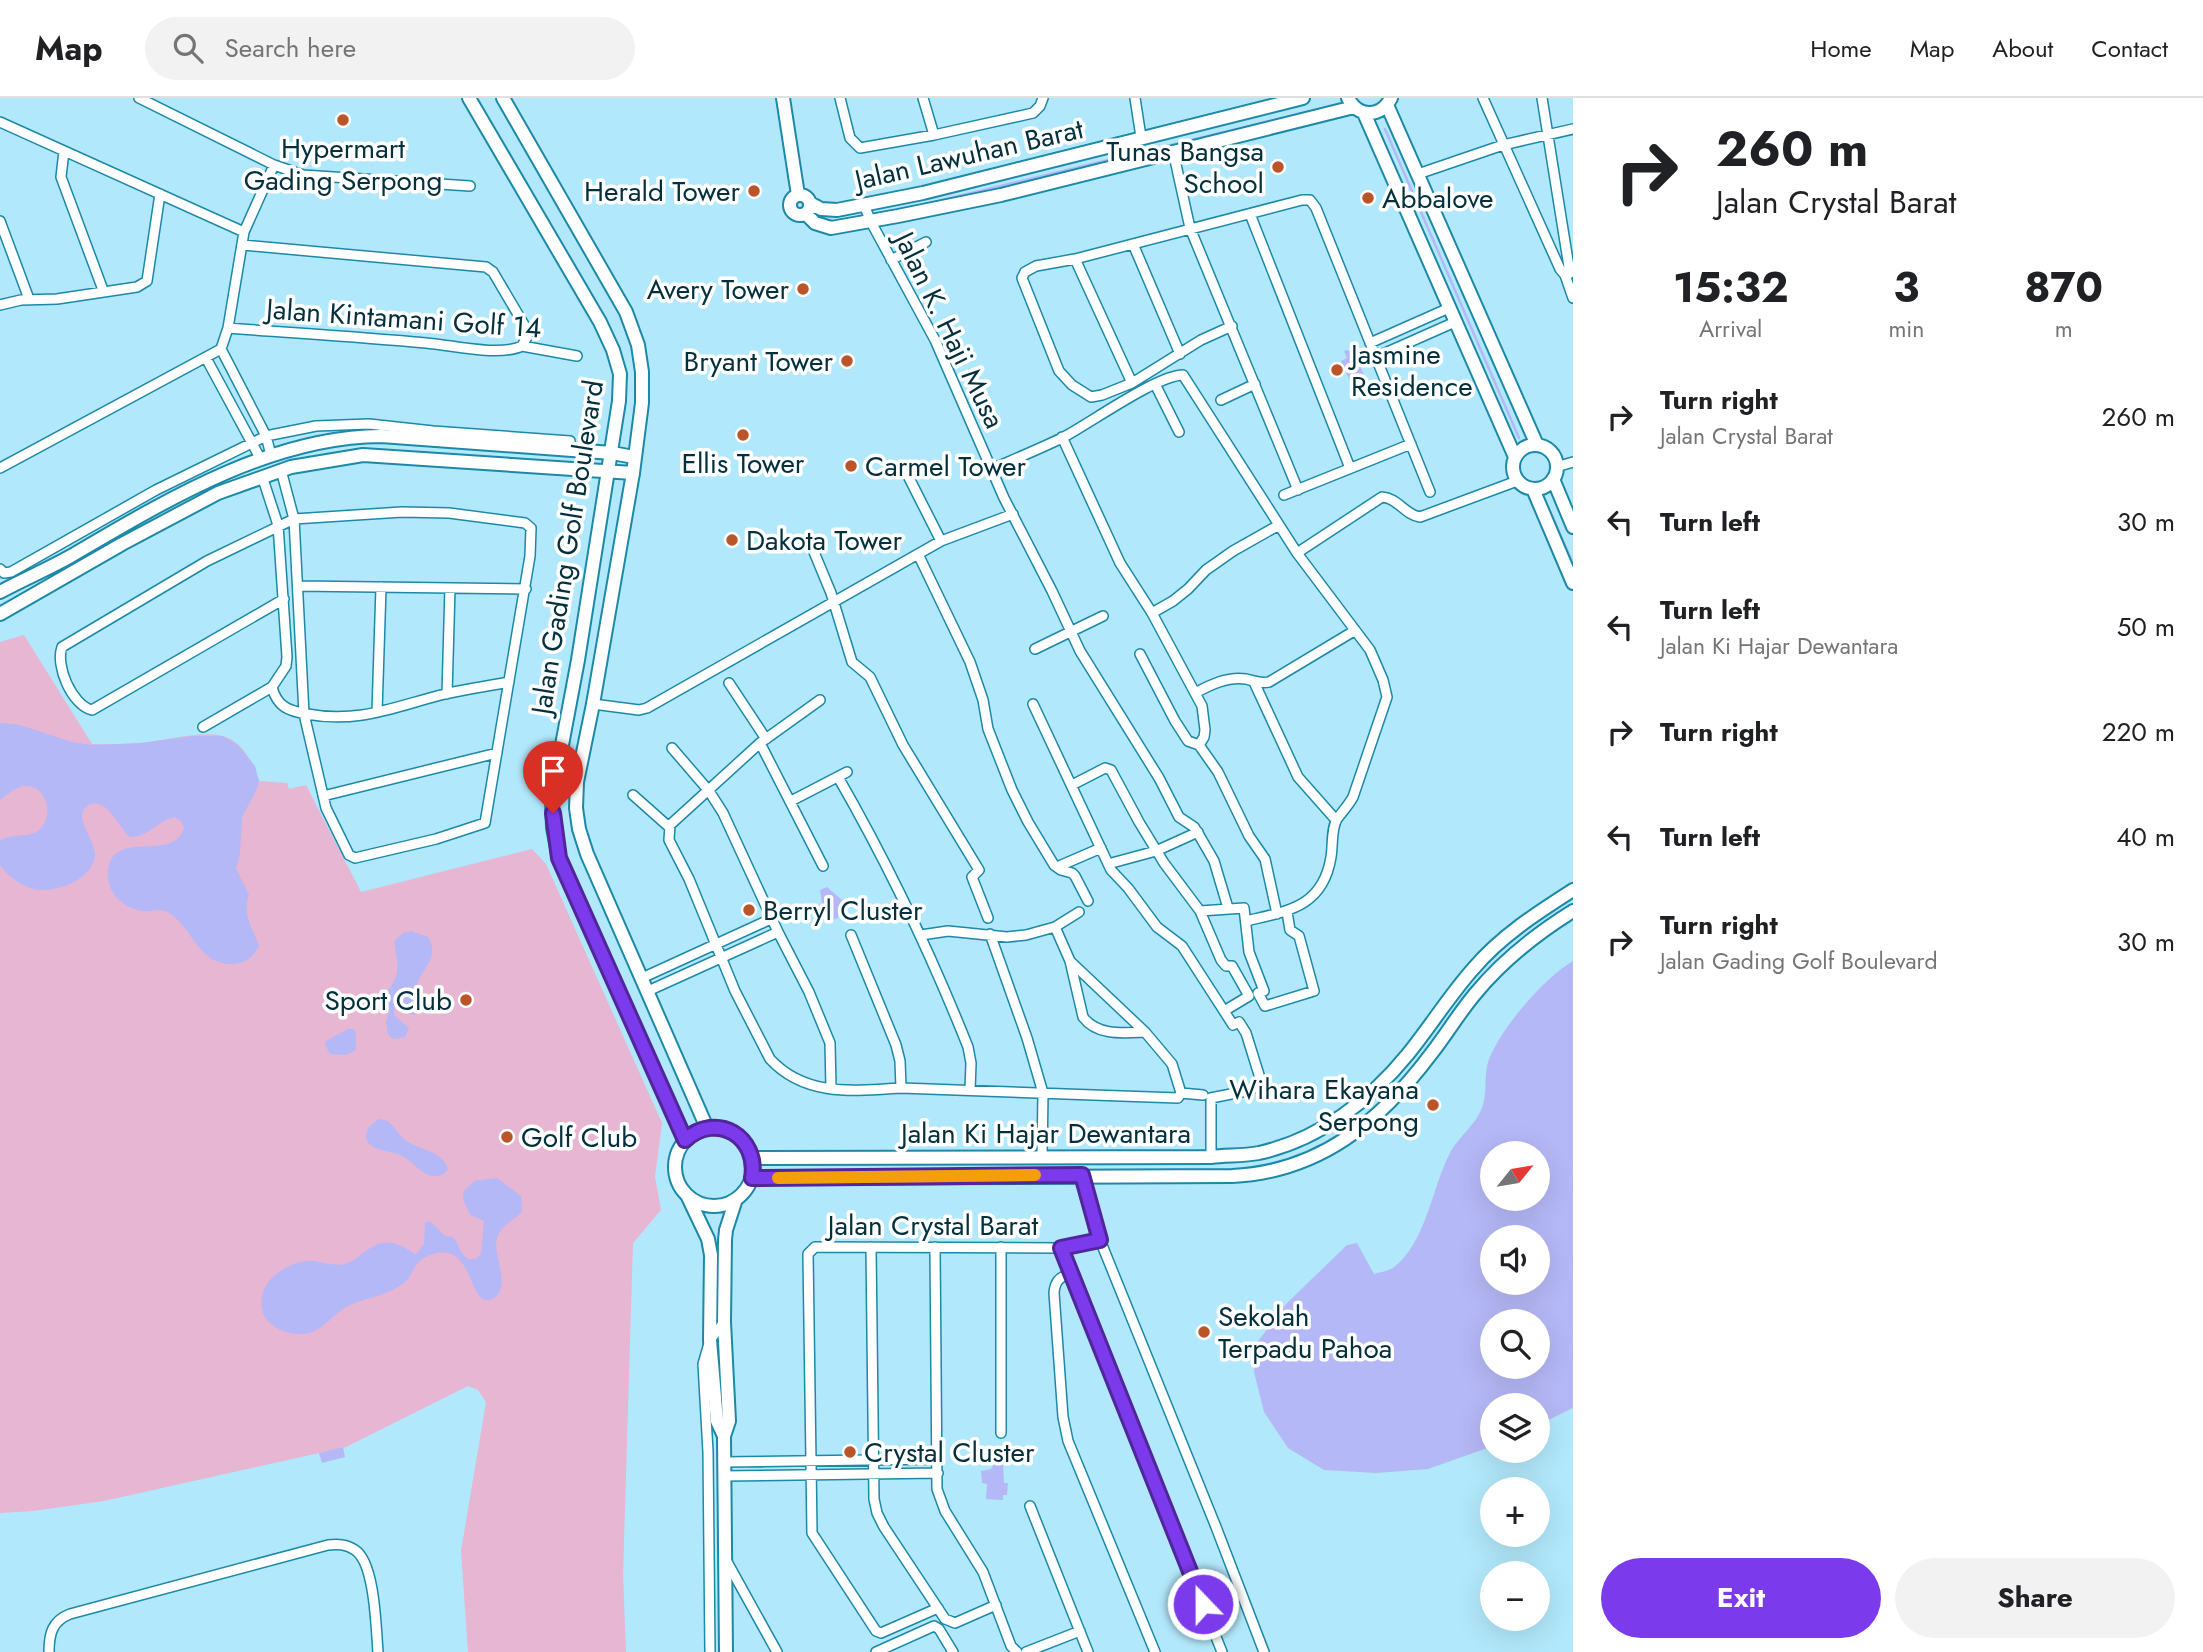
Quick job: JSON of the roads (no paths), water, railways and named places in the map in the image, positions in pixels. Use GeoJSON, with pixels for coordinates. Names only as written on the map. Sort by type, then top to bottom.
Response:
{"type":"FeatureCollection","features":[{"type":"Feature","properties":{"kind":"street"},"geometry":{"type":"LineString","coordinates":[[139,98],[274,164],[303,175],[470,186]]}},
{"type":"Feature","properties":{"kind":"street","name":"Jalan Gading Golf Boulevard"},"geometry":{"type":"LineString","coordinates":[[469,98],[600,322],[620,374],[612,453],[552,798],[553,828],[559,858],[685,1140]]}},
{"type":"Feature","properties":{"kind":"street","name":"Jalan Gading Golf Boulevard"},"geometry":{"type":"LineString","coordinates":[[502,98],[628,318],[638,345],[642,372],[642,402],[633,473],[577,782],[576,808],[587,854],[707,1128]]}},
{"type":"Feature","properties":{"kind":"street"},"geometry":{"type":"LineString","coordinates":[[783,98],[798,195]]}},
{"type":"Feature","properties":{"kind":"street"},"geometry":{"type":"LineString","coordinates":[[839,98],[850,138],[860,148],[1033,113],[1043,98]]}},
{"type":"Feature","properties":{"kind":"street"},"geometry":{"type":"LineString","coordinates":[[923,98],[934,135]]}},
{"type":"Feature","properties":{"kind":"street"},"geometry":{"type":"LineString","coordinates":[[1135,98],[1141,137]]}},
{"type":"Feature","properties":{"kind":"street","name":"Jalan Lawuhan Barat"},"geometry":{"type":"LineString","coordinates":[[808,209],[829,210],[923,193],[1303,98]]}},
{"type":"Feature","properties":{"kind":"street"},"geometry":{"type":"LineString","coordinates":[[1483,98],[1562,274],[1565,275],[1573,298]]}},
{"type":"Feature","properties":{"kind":"street"},"geometry":{"type":"LineString","coordinates":[[1542,98],[1569,267],[1569,274],[1565,275]]}},
{"type":"Feature","properties":{"kind":"street"},"geometry":{"type":"LineString","coordinates":[[798,195],[806,197],[815,223],[831,228],[871,222],[1001,195],[1355,106],[1377,112],[1389,101],[1418,174],[1537,445]]}},
{"type":"Feature","properties":{"kind":"street"},"geometry":{"type":"LineString","coordinates":[[1355,106],[1515,457]]}},
{"type":"Feature","properties":{"kind":"street"},"geometry":{"type":"LineString","coordinates":[[0,122],[244,232]]}},
{"type":"Feature","properties":{"kind":"street"},"geometry":{"type":"LineString","coordinates":[[1418,174],[1503,145],[1573,129]]}},
{"type":"Feature","properties":{"kind":"street"},"geometry":{"type":"LineString","coordinates":[[64,151],[61,165],[64,186],[103,290]]}},
{"type":"Feature","properties":{"kind":"street"},"geometry":{"type":"LineString","coordinates":[[1173,151],[1190,228],[1298,490]]}},
{"type":"Feature","properties":{"kind":"street"},"geometry":{"type":"LineString","coordinates":[[0,468],[221,349],[228,328],[244,232],[274,164]]}},
{"type":"Feature","properties":{"kind":"street"},"geometry":{"type":"LineString","coordinates":[[923,193],[925,211]]}},
{"type":"Feature","properties":{"kind":"street"},"geometry":{"type":"LineString","coordinates":[[0,305],[29,299],[57,299],[137,287],[147,281],[160,194]]}},
{"type":"Feature","properties":{"kind":"street"},"geometry":{"type":"LineString","coordinates":[[798,195],[792,200],[792,211],[798,215],[808,209]]}},
{"type":"Feature","properties":{"kind":"street"},"geometry":{"type":"LineString","coordinates":[[1232,326],[1132,383],[1091,397],[1072,386],[1059,371],[1022,278],[1024,272],[1036,266],[1075,259],[1310,200],[1316,208],[1430,492]]}},
{"type":"Feature","properties":{"kind":"street","name":"Jalan K. Haji Musa"},"geometry":{"type":"LineString","coordinates":[[864,205],[935,340],[992,469],[1070,632],[1127,730],[1159,778],[1179,817],[1198,832],[1214,861],[1228,908]]}},
{"type":"Feature","properties":{"kind":"street"},"geometry":{"type":"LineString","coordinates":[[1250,214],[1350,468]]}},
{"type":"Feature","properties":{"kind":"street"},"geometry":{"type":"LineString","coordinates":[[0,221],[29,299]]}},
{"type":"Feature","properties":{"kind":"street"},"geometry":{"type":"LineString","coordinates":[[891,260],[926,242]]}},
{"type":"Feature","properties":{"kind":"street"},"geometry":{"type":"LineString","coordinates":[[1133,244],[1180,354]]}},
{"type":"Feature","properties":{"kind":"street"},"geometry":{"type":"LineString","coordinates":[[243,245],[486,267],[493,272],[526,328],[527,337],[522,346]]}},
{"type":"Feature","properties":{"kind":"street"},"geometry":{"type":"LineString","coordinates":[[1075,259],[1132,383]]}},
{"type":"Feature","properties":{"kind":"street"},"geometry":{"type":"LineString","coordinates":[[1370,344],[1449,308]]}},
{"type":"Feature","properties":{"kind":"street"},"geometry":{"type":"LineString","coordinates":[[1376,357],[1455,322]]}},
{"type":"Feature","properties":{"kind":"street","name":"Jalan Kintamani Golf 14"},"geometry":{"type":"LineString","coordinates":[[228,328],[426,342],[494,350],[522,346],[577,356]]}},
{"type":"Feature","properties":{"kind":"street"},"geometry":{"type":"LineString","coordinates":[[221,349],[265,436],[266,457]]}},
{"type":"Feature","properties":{"kind":"street"},"geometry":{"type":"LineString","coordinates":[[206,358],[251,442],[266,457]]}},
{"type":"Feature","properties":{"kind":"street"},"geometry":{"type":"LineString","coordinates":[[992,469],[1062,437],[1155,384],[1175,375],[1185,376],[1297,553],[1370,650],[1387,697],[1353,797],[1336,820],[1331,861],[1318,893],[1305,904],[1246,922]]}},
{"type":"Feature","properties":{"kind":"street"},"geometry":{"type":"LineString","coordinates":[[1155,384],[1179,432]]}},
{"type":"Feature","properties":{"kind":"street"},"geometry":{"type":"LineString","coordinates":[[1221,400],[1255,384]]}},
{"type":"Feature","properties":{"kind":"street"},"geometry":{"type":"LineString","coordinates":[[0,569],[5,573],[11,572],[156,490],[265,436],[316,426],[369,424],[570,441]]}},
{"type":"Feature","properties":{"kind":"street"},"geometry":{"type":"LineString","coordinates":[[0,592],[209,480],[266,457],[361,436],[612,453],[634,457]]}},
{"type":"Feature","properties":{"kind":"street"},"geometry":{"type":"LineString","coordinates":[[1062,437],[1120,563],[1152,613],[1202,706],[1204,737],[1199,745]]}},
{"type":"Feature","properties":{"kind":"street"},"geometry":{"type":"LineString","coordinates":[[432,459],[433,440]]}},
{"type":"Feature","properties":{"kind":"street"},"geometry":{"type":"LineString","coordinates":[[1284,495],[1411,444]]}},
{"type":"Feature","properties":{"kind":"street"},"geometry":{"type":"LineString","coordinates":[[1573,462],[1554,473],[1545,487],[1533,489],[1517,481],[1513,467],[1515,457],[1522,449],[1537,445],[1547,449],[1552,454],[1554,473],[1573,527]]}},
{"type":"Feature","properties":{"kind":"street"},"geometry":{"type":"LineString","coordinates":[[0,614],[122,544],[218,494],[281,470],[329,459],[363,455],[633,473]]}},
{"type":"Feature","properties":{"kind":"street"},"geometry":{"type":"LineString","coordinates":[[903,466],[941,541]]}},
{"type":"Feature","properties":{"kind":"street"},"geometry":{"type":"LineString","coordinates":[[281,470],[294,519],[304,714],[326,808],[352,857],[411,845],[485,823],[526,589],[532,530],[525,523],[449,513],[402,512],[294,519],[207,561],[62,647],[60,655],[65,677],[79,703],[92,710],[284,599]]}},
{"type":"Feature","properties":{"kind":"street"},"geometry":{"type":"LineString","coordinates":[[203,727],[272,687],[287,662],[278,525],[262,476]]}},
{"type":"Feature","properties":{"kind":"street"},"geometry":{"type":"LineString","coordinates":[[1297,553],[1382,497],[1392,499],[1409,513],[1420,517],[1517,481]]}},
{"type":"Feature","properties":{"kind":"street"},"geometry":{"type":"LineString","coordinates":[[1533,489],[1573,583]]}},
{"type":"Feature","properties":{"kind":"street"},"geometry":{"type":"LineString","coordinates":[[1542,508],[1543,500],[1549,496],[1562,500]]}},
{"type":"Feature","properties":{"kind":"street"},"geometry":{"type":"LineString","coordinates":[[593,704],[639,710],[647,708],[941,541],[1013,514]]}},
{"type":"Feature","properties":{"kind":"street"},"geometry":{"type":"LineString","coordinates":[[1152,613],[1188,589],[1206,570],[1233,551],[1279,525]]}},
{"type":"Feature","properties":{"kind":"street"},"geometry":{"type":"LineString","coordinates":[[113,530],[122,544]]}},
{"type":"Feature","properties":{"kind":"street"},"geometry":{"type":"LineString","coordinates":[[809,540],[834,601],[852,662],[870,677],[903,745],[979,870],[972,877],[988,918]]}},
{"type":"Feature","properties":{"kind":"street"},"geometry":{"type":"LineString","coordinates":[[918,554],[970,662],[983,700],[988,729],[1012,790],[1056,867],[1072,873],[1088,901]]}},
{"type":"Feature","properties":{"kind":"street"},"geometry":{"type":"LineString","coordinates":[[298,586],[526,589]]}},
{"type":"Feature","properties":{"kind":"street"},"geometry":{"type":"LineString","coordinates":[[377,712],[381,587]]}},
{"type":"Feature","properties":{"kind":"street"},"geometry":{"type":"LineString","coordinates":[[447,694],[450,588]]}},
{"type":"Feature","properties":{"kind":"street"},"geometry":{"type":"LineString","coordinates":[[1035,649],[1103,616]]}},
{"type":"Feature","properties":{"kind":"street"},"geometry":{"type":"LineString","coordinates":[[1195,693],[1215,682],[1245,679],[1269,682],[1354,631]]}},
{"type":"Feature","properties":{"kind":"street"},"geometry":{"type":"LineString","coordinates":[[1072,785],[1105,768],[1111,770],[1156,851],[1200,911],[1221,960],[1226,966],[1232,966],[1265,1006],[1314,991],[1299,936],[1290,930],[1282,913],[1265,859],[1249,836],[1218,772],[1199,745],[1188,741],[1140,654]]}},
{"type":"Feature","properties":{"kind":"street"},"geometry":{"type":"LineString","coordinates":[[272,687],[283,708],[304,714],[351,718],[509,682]]}},
{"type":"Feature","properties":{"kind":"street"},"geometry":{"type":"LineString","coordinates":[[1254,682],[1298,777],[1336,820]]}},
{"type":"Feature","properties":{"kind":"street"},"geometry":{"type":"LineString","coordinates":[[729,683],[763,741],[823,866]]}},
{"type":"Feature","properties":{"kind":"street"},"geometry":{"type":"LineString","coordinates":[[820,700],[763,741],[669,827],[669,840],[689,879],[735,991],[770,1059],[792,1078],[806,1084],[863,1091],[901,1088],[1176,1098],[1181,1093]]}},
{"type":"Feature","properties":{"kind":"street"},"geometry":{"type":"LineString","coordinates":[[1033,704],[1108,864],[1157,927],[1182,946],[1233,1025],[1239,1022],[1246,1033],[1260,1078],[1256,1087],[1251,1090],[1211,1098],[1211,1157]]}},
{"type":"Feature","properties":{"kind":"street"},"geometry":{"type":"LineString","coordinates":[[672,748],[709,791],[723,813],[809,992],[832,1051],[831,1088]]}},
{"type":"Feature","properties":{"kind":"street"},"geometry":{"type":"LineString","coordinates":[[323,796],[497,753]]}},
{"type":"Feature","properties":{"kind":"street"},"geometry":{"type":"LineString","coordinates":[[791,801],[842,775],[921,935],[968,1047],[971,1063],[970,1090]]}},
{"type":"Feature","properties":{"kind":"street"},"geometry":{"type":"LineString","coordinates":[[633,795],[669,827]]}},
{"type":"Feature","properties":{"kind":"street"},"geometry":{"type":"LineString","coordinates":[[1108,864],[1156,851],[1198,832]]}},
{"type":"Feature","properties":{"kind":"street"},"geometry":{"type":"LineString","coordinates":[[1056,867],[1101,848]]}},
{"type":"Feature","properties":{"kind":"street","name":"Jalan Ki Hajar Dewantara"},"geometry":{"type":"LineString","coordinates":[[752,1158],[1211,1157],[1258,1153],[1279,1147],[1306,1137],[1341,1116],[1384,1081],[1472,970],[1493,948],[1528,919],[1573,890]]}},
{"type":"Feature","properties":{"kind":"street"},"geometry":{"type":"LineString","coordinates":[[1200,911],[1244,908],[1250,952],[1264,991],[1224,1011]]}},
{"type":"Feature","properties":{"kind":"street","name":"Jalan Ki Hajar Dewantara"},"geometry":{"type":"LineString","coordinates":[[752,1178],[1255,1175],[1286,1169],[1338,1144],[1376,1115],[1429,1057],[1476,993],[1508,958],[1573,911]]}},
{"type":"Feature","properties":{"kind":"street"},"geometry":{"type":"LineString","coordinates":[[921,935],[948,931],[1007,937],[1026,935],[1055,927],[1079,912]]}},
{"type":"Feature","properties":{"kind":"street"},"geometry":{"type":"LineString","coordinates":[[642,978],[773,918]]}},
{"type":"Feature","properties":{"kind":"street"},"geometry":{"type":"LineString","coordinates":[[1055,927],[1070,961],[1083,1017],[1088,1024],[1104,1031],[1145,1032]]}},
{"type":"Feature","properties":{"kind":"street"},"geometry":{"type":"LineString","coordinates":[[648,991],[778,932]]}},
{"type":"Feature","properties":{"kind":"street"},"geometry":{"type":"LineString","coordinates":[[990,934],[1027,1038],[1043,1093],[1042,1157]]}},
{"type":"Feature","properties":{"kind":"street"},"geometry":{"type":"LineString","coordinates":[[851,935],[896,1045],[900,1061],[901,1088]]}},
{"type":"Feature","properties":{"kind":"street"},"geometry":{"type":"LineString","coordinates":[[1070,961],[1145,1032],[1172,1064],[1181,1093]]}},
{"type":"Feature","properties":{"kind":"street"},"geometry":{"type":"LineString","coordinates":[[1181,1093],[1203,1095]]}},
{"type":"Feature","properties":{"kind":"street"},"geometry":{"type":"LineString","coordinates":[[687,1195],[698,1203],[711,1206],[724,1205],[736,1199],[746,1190],[752,1178],[752,1158],[748,1147],[730,1131],[707,1128],[691,1134],[685,1140],[678,1150],[675,1162],[675,1174],[708,1239],[711,1255],[710,1340],[717,1421],[724,1436]]}},
{"type":"Feature","properties":{"kind":"street"},"geometry":{"type":"LineString","coordinates":[[1082,1175],[1100,1240],[1264,1652]]}},
{"type":"Feature","properties":{"kind":"street"},"geometry":{"type":"LineString","coordinates":[[726,1652],[724,1436],[729,1421],[724,1322],[726,1230],[736,1199]]}},
{"type":"Feature","properties":{"kind":"street","name":"Jalan Crystal Barat"},"geometry":{"type":"LineString","coordinates":[[937,1608],[884,1633],[876,1631],[813,1533],[808,1254],[815,1247],[1061,1248],[1100,1240]]}},
{"type":"Feature","properties":{"kind":"street"},"geometry":{"type":"LineString","coordinates":[[871,1247],[873,1474],[877,1513],[945,1619],[955,1623],[996,1605]]}},
{"type":"Feature","properties":{"kind":"street"},"geometry":{"type":"LineString","coordinates":[[935,1247],[937,1489],[945,1511],[983,1572],[1011,1646],[1017,1652]]}},
{"type":"Feature","properties":{"kind":"street"},"geometry":{"type":"LineString","coordinates":[[1001,1247],[1001,1433]]}},
{"type":"Feature","properties":{"kind":"street"},"geometry":{"type":"LineString","coordinates":[[1061,1248],[1222,1652]]}},
{"type":"Feature","properties":{"kind":"street"},"geometry":{"type":"LineString","coordinates":[[1070,1273],[1060,1277],[1055,1283],[1054,1293],[1063,1417],[1068,1441],[1155,1652]]}},
{"type":"Feature","properties":{"kind":"street"},"geometry":{"type":"LineString","coordinates":[[710,1652],[708,1452],[703,1364],[710,1340],[724,1322]]}},
{"type":"Feature","properties":{"kind":"street"},"geometry":{"type":"LineString","coordinates":[[724,1462],[938,1459]]}},
{"type":"Feature","properties":{"kind":"street"},"geometry":{"type":"LineString","coordinates":[[724,1476],[938,1474]]}},
{"type":"Feature","properties":{"kind":"street"},"geometry":{"type":"LineString","coordinates":[[1030,1506],[1088,1652]]}},
{"type":"Feature","properties":{"kind":"street"},"geometry":{"type":"LineString","coordinates":[[49,1652],[52,1629],[57,1622],[70,1614],[328,1545],[341,1544],[357,1551],[366,1563],[378,1652]]}},
{"type":"Feature","properties":{"kind":"street"},"geometry":{"type":"LineString","coordinates":[[725,1559],[777,1652]]}},
{"type":"Feature","properties":{"kind":"street"},"geometry":{"type":"LineString","coordinates":[[876,1652],[934,1626],[939,1629],[953,1652]]}},
{"type":"Feature","properties":{"kind":"street"},"geometry":{"type":"LineString","coordinates":[[1026,1652],[1080,1632]]}},
{"type":"Feature","properties":{"kind":"water"},"geometry":{"type":"Polygon","coordinates":[[[1348,350],[1355,356],[1367,381],[1353,388],[1341,361],[1347,358],[1344,351],[1348,350]]]}},
{"type":"Feature","properties":{"kind":"water"},"geometry":{"type":"Polygon","coordinates":[[[0,723],[20,725],[72,742],[92,745],[223,736],[238,745],[255,766],[259,781],[242,817],[240,854],[236,868],[249,895],[248,915],[259,946],[252,956],[246,961],[234,964],[212,959],[169,913],[163,910],[136,910],[123,903],[113,892],[108,879],[112,858],[120,851],[168,844],[178,838],[184,828],[181,821],[175,817],[143,834],[130,837],[108,810],[98,804],[92,804],[82,813],[95,855],[93,863],[82,877],[66,886],[40,890],[17,882],[8,874],[0,865],[0,840],[38,831],[47,811],[43,796],[39,790],[32,787],[17,788],[0,800],[0,723]]]}},
{"type":"Feature","properties":{"kind":"water"},"geometry":{"type":"Polygon","coordinates":[[[827,887],[842,900],[838,918],[827,922],[813,913],[815,907],[822,903],[820,890],[827,887]]]}},
{"type":"Feature","properties":{"kind":"water"},"geometry":{"type":"Polygon","coordinates":[[[411,931],[428,937],[432,955],[417,984],[420,1007],[415,1015],[404,1012],[400,1006],[402,996],[394,996],[394,1015],[409,1028],[405,1037],[394,1039],[388,1035],[386,1021],[389,1009],[385,994],[397,975],[394,941],[403,933],[411,931]]]}},
{"type":"Feature","properties":{"kind":"water"},"geometry":{"type":"Polygon","coordinates":[[[1573,961],[1573,1408],[1550,1419],[1550,1393],[1480,1393],[1480,1451],[1428,1469],[1376,1473],[1324,1470],[1288,1448],[1264,1412],[1254,1372],[1256,1344],[1286,1304],[1347,1245],[1357,1243],[1374,1274],[1392,1268],[1405,1257],[1421,1229],[1450,1153],[1480,1112],[1488,1062],[1494,1049],[1512,1020],[1549,979],[1573,961]]]}},
{"type":"Feature","properties":{"kind":"water"},"geometry":{"type":"Polygon","coordinates":[[[353,1029],[356,1033],[356,1050],[346,1055],[330,1054],[325,1045],[326,1041],[353,1029]]]}},
{"type":"Feature","properties":{"kind":"water"},"geometry":{"type":"Polygon","coordinates":[[[379,1119],[392,1124],[408,1142],[437,1155],[446,1163],[448,1169],[440,1176],[430,1175],[398,1154],[375,1148],[367,1141],[366,1133],[379,1119]]]}},
{"type":"Feature","properties":{"kind":"water"},"geometry":{"type":"Polygon","coordinates":[[[497,1178],[521,1196],[522,1212],[504,1226],[497,1238],[502,1278],[499,1293],[494,1298],[485,1300],[479,1295],[463,1263],[454,1255],[442,1252],[422,1259],[400,1286],[348,1306],[309,1333],[282,1331],[264,1316],[261,1304],[263,1293],[270,1280],[283,1269],[307,1261],[345,1264],[384,1243],[402,1246],[416,1254],[424,1244],[425,1223],[430,1221],[445,1236],[453,1237],[468,1259],[475,1259],[481,1254],[484,1221],[470,1215],[463,1199],[464,1191],[474,1181],[497,1178]]]}},
{"type":"Feature","properties":{"kind":"water"},"geometry":{"type":"Polygon","coordinates":[[[343,1447],[345,1457],[322,1463],[319,1453],[343,1447]]]}},
{"type":"Feature","properties":{"kind":"water"},"geometry":{"type":"Polygon","coordinates":[[[995,1462],[1003,1463],[1004,1483],[1008,1483],[1007,1495],[1003,1495],[1003,1500],[986,1499],[987,1484],[982,1483],[981,1471],[991,1469],[995,1462]]]}},
{"type":"Feature","properties":{"kind":"waterway"},"geometry":{"type":"LineString","coordinates":[[934,202],[1316,110]]}},
{"type":"Feature","properties":{"kind":"waterway"},"geometry":{"type":"LineString","coordinates":[[1385,129],[1519,438]]}},
{"type":"Feature","properties":{"kind":"waterway"},"geometry":{"type":"LineString","coordinates":[[1550,511],[1573,564]]}},
{"type":"Feature","properties":{"kind":"place","name":"Hypermart Gading Serpong"},"geometry":{"type":"Point","coordinates":[343,120]}},
{"type":"Feature","properties":{"kind":"place","name":"Tunas Bangsa School"},"geometry":{"type":"Point","coordinates":[1278,167]}},
{"type":"Feature","properties":{"kind":"place","name":"Herald Tower"},"geometry":{"type":"Point","coordinates":[754,191]}},
{"type":"Feature","properties":{"kind":"place","name":"Abbalove"},"geometry":{"type":"Point","coordinates":[1368,198]}},
{"type":"Feature","properties":{"kind":"place","name":"Avery Tower"},"geometry":{"type":"Point","coordinates":[803,289]}},
{"type":"Feature","properties":{"kind":"place","name":"Bryant Tower"},"geometry":{"type":"Point","coordinates":[847,361]}},
{"type":"Feature","properties":{"kind":"place","name":"Jasmine Residence"},"geometry":{"type":"Point","coordinates":[1337,370]}},
{"type":"Feature","properties":{"kind":"place","name":"Ellis Tower"},"geometry":{"type":"Point","coordinates":[743,435]}},
{"type":"Feature","properties":{"kind":"place","name":"Carmel Tower"},"geometry":{"type":"Point","coordinates":[851,466]}},
{"type":"Feature","properties":{"kind":"place","name":"Dakota Tower"},"geometry":{"type":"Point","coordinates":[732,540]}},
{"type":"Feature","properties":{"kind":"place","name":"Berryl Cluster"},"geometry":{"type":"Point","coordinates":[749,910]}},
{"type":"Feature","properties":{"kind":"place","name":"Sport Club"},"geometry":{"type":"Point","coordinates":[466,1000]}},
{"type":"Feature","properties":{"kind":"place","name":"Wihara Ekayana Serpong"},"geometry":{"type":"Point","coordinates":[1433,1105]}},
{"type":"Feature","properties":{"kind":"place","name":"Golf Club"},"geometry":{"type":"Point","coordinates":[507,1137]}},
{"type":"Feature","properties":{"kind":"place","name":"Sekolah Terpadu Pahoa"},"geometry":{"type":"Point","coordinates":[1204,1332]}},
{"type":"Feature","properties":{"kind":"place","name":"Crystal Cluster"},"geometry":{"type":"Point","coordinates":[850,1452]}}]}
